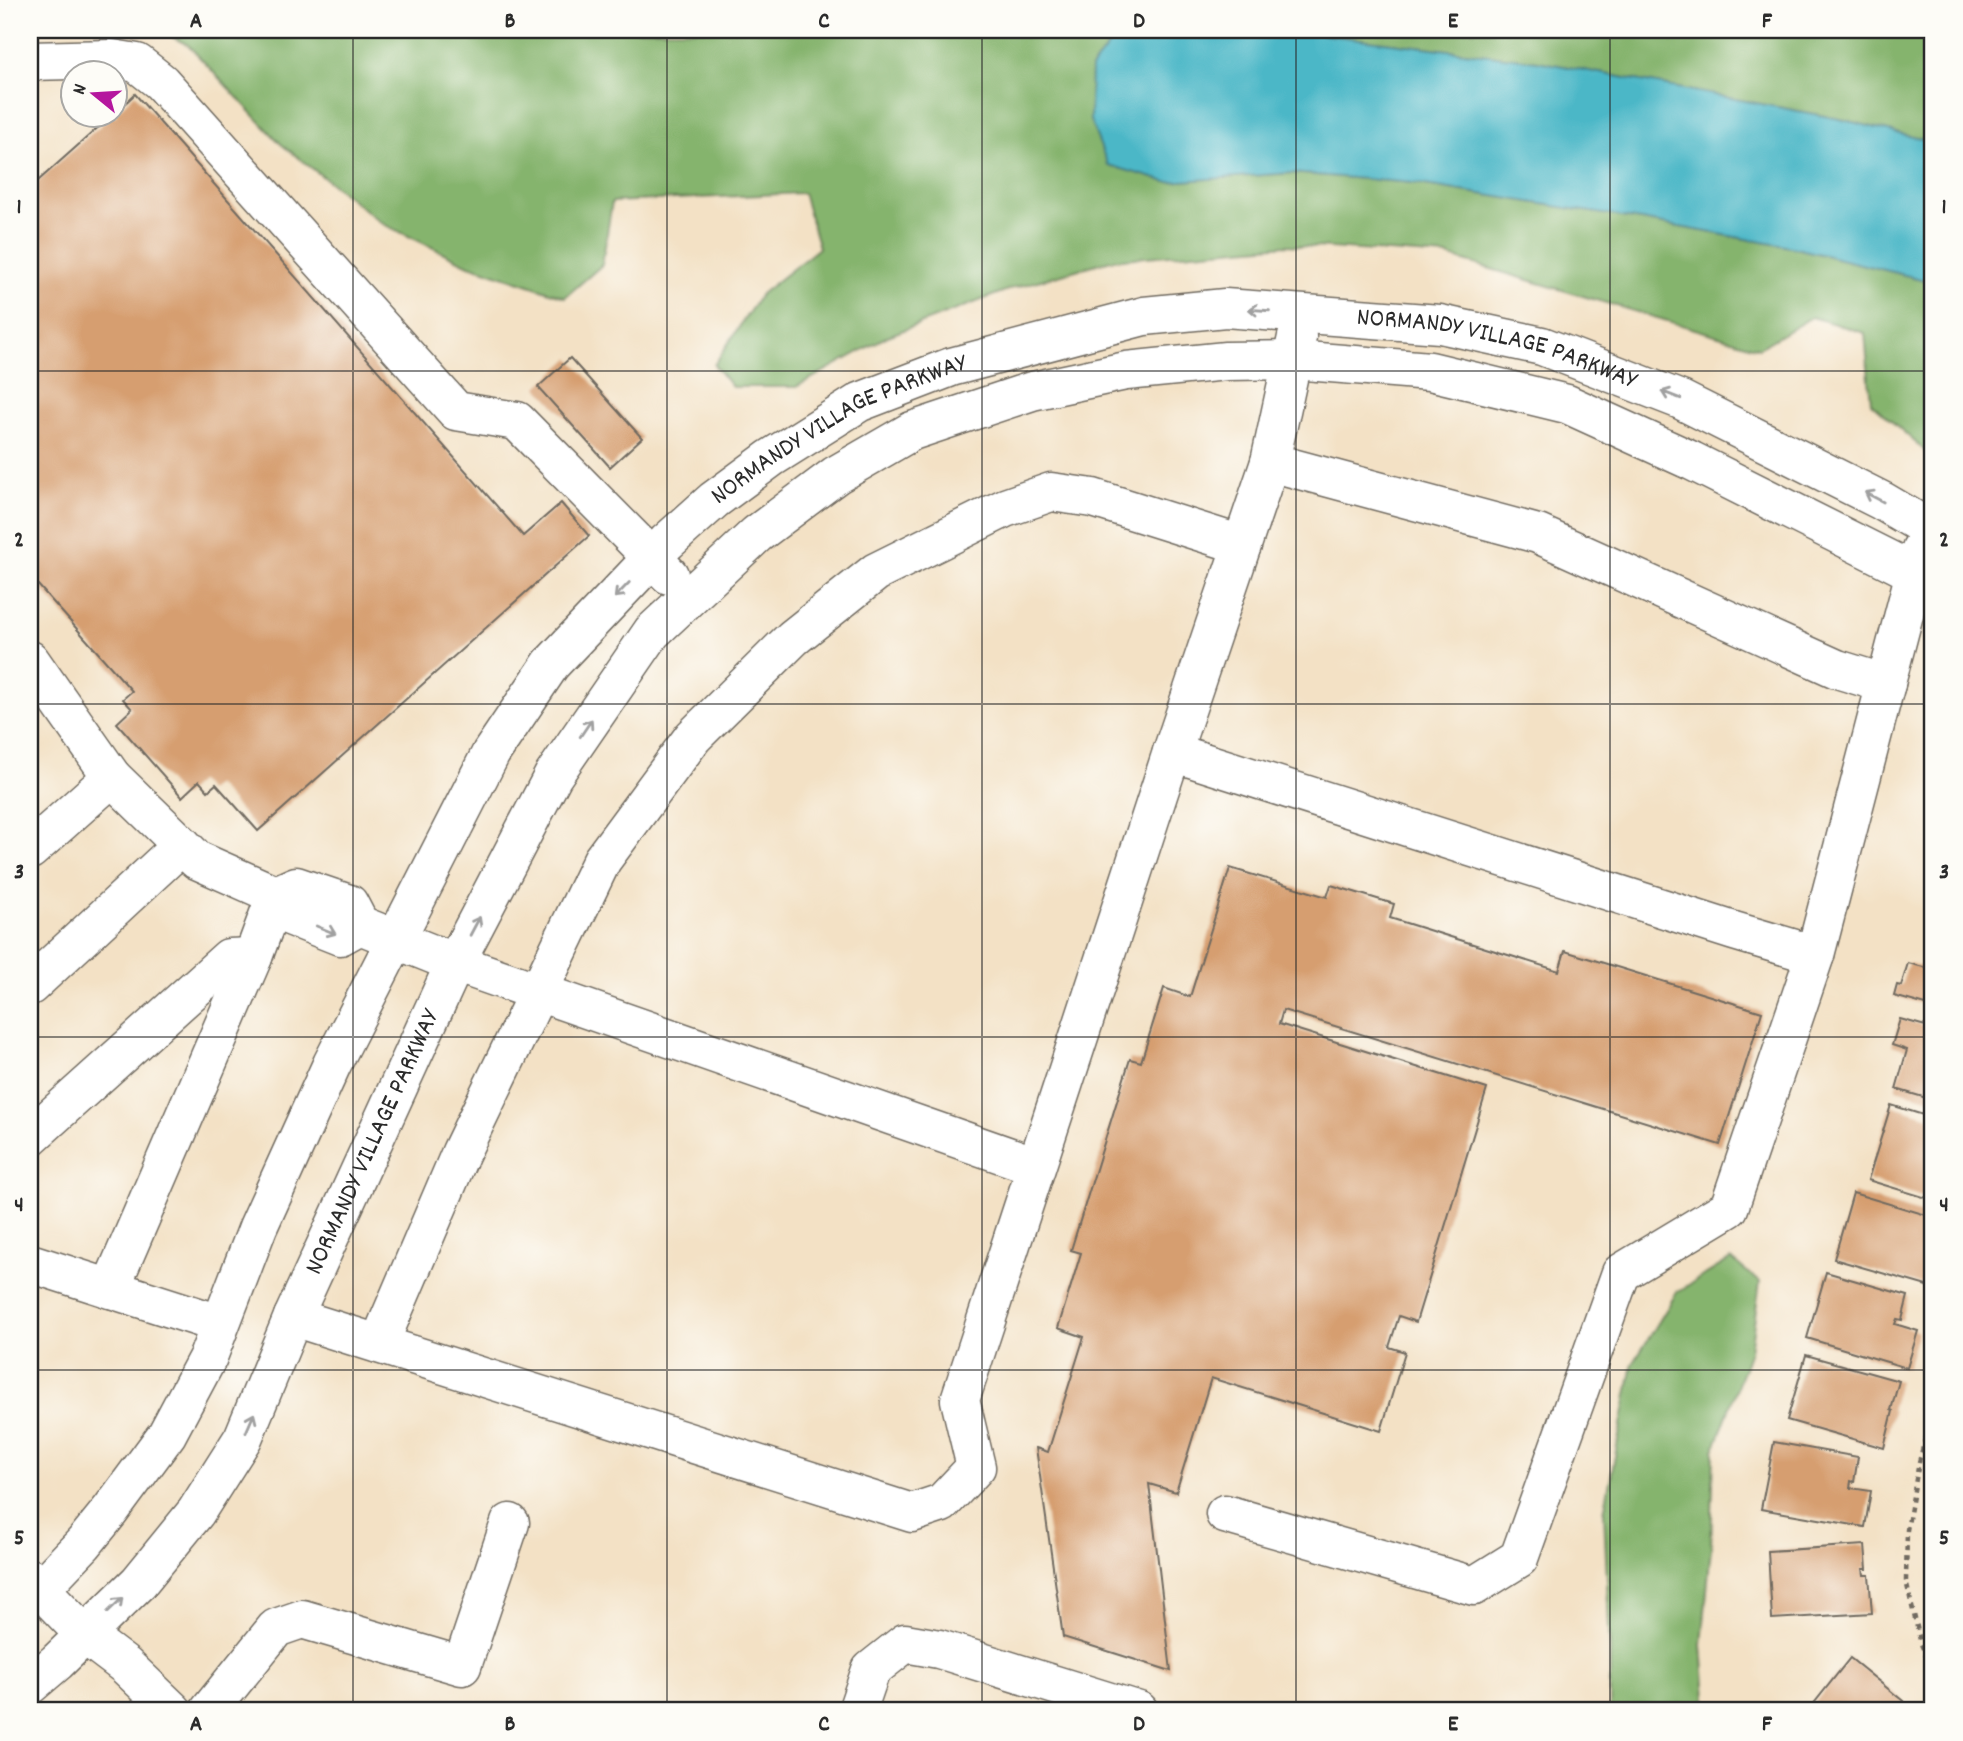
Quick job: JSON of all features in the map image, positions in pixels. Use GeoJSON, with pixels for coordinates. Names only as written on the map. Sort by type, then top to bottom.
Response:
{"type":"FeatureCollection","features":[{"type":"Feature","properties":{"kind":"street"},"geometry":{"type":"LineString","coordinates":[[30,61],[112,59],[137,62],[161,82],[456,411],[517,421],[660,550],[696,590]]}},
{"type":"Feature","properties":{"kind":"street","name":"NORMANDY VILLAGE PARKWAY"},"geometry":{"type":"LineString","coordinates":[[33,1588],[102,1522],[167,1434],[208,1357],[263,1214],[332,1064],[491,753],[551,664],[660,550],[714,500],[771,458],[860,402],[951,368],[1143,316],[1226,308],[1440,324],[1542,346],[1682,400],[1882,501],[1930,530]]}},
{"type":"Feature","properties":{"kind":"street"},"geometry":{"type":"LineString","coordinates":[[293,1317],[912,1513],[943,1503],[976,1467],[960,1400],[1172,751],[1270,462],[1301,313]]}},
{"type":"Feature","properties":{"kind":"street"},"geometry":{"type":"LineString","coordinates":[[1026,346],[1032,391]]}},
{"type":"Feature","properties":{"kind":"street","name":"NORMANDY VILLAGE PARKWAY"},"geometry":{"type":"LineString","coordinates":[[30,1685],[139,1582],[196,1511],[243,1438],[293,1317],[454,963],[553,776],[652,632],[757,534],[847,469],[912,431],[1032,391],[1126,371],[1226,361],[1293,360],[1430,370],[1567,404],[1692,461],[1924,578]]}},
{"type":"Feature","properties":{"kind":"street"},"geometry":{"type":"LineString","coordinates":[[1270,462],[1538,534],[1837,668],[1886,684]]}},
{"type":"Feature","properties":{"kind":"street"},"geometry":{"type":"LineString","coordinates":[[379,1344],[461,1152],[602,860],[693,737],[793,638],[876,572],[1005,508],[1051,492],[1093,498],[1242,545]]}},
{"type":"Feature","properties":{"kind":"street"},"geometry":{"type":"LineString","coordinates":[[1225,1514],[1474,1586],[1519,1558],[1621,1273],[1729,1208],[1815,955],[1886,684],[1924,578],[1930,530]]}},
{"type":"Feature","properties":{"kind":"street"},"geometry":{"type":"LineString","coordinates":[[33,673],[112,777],[197,860],[276,895]]}},
{"type":"Feature","properties":{"kind":"street"},"geometry":{"type":"LineString","coordinates":[[1172,751],[1815,955]]}},
{"type":"Feature","properties":{"kind":"street"},"geometry":{"type":"LineString","coordinates":[[30,850],[112,777]]}},
{"type":"Feature","properties":{"kind":"street"},"geometry":{"type":"LineString","coordinates":[[30,986],[182,845]]}},
{"type":"Feature","properties":{"kind":"street"},"geometry":{"type":"LineString","coordinates":[[110,1289],[253,957],[276,895],[296,886],[349,904],[360,925],[454,963],[1036,1166]]}},
{"type":"Feature","properties":{"kind":"street"},"geometry":{"type":"LineString","coordinates":[[30,1137],[229,958],[253,957]]}},
{"type":"Feature","properties":{"kind":"street"},"geometry":{"type":"LineString","coordinates":[[30,1263],[220,1324]]}},
{"type":"Feature","properties":{"kind":"street"},"geometry":{"type":"LineString","coordinates":[[209,1711],[276,1628],[302,1619],[462,1666],[510,1523]]}},
{"type":"Feature","properties":{"kind":"street"},"geometry":{"type":"LineString","coordinates":[[33,1588],[85,1635],[126,1666],[173,1711]]}},
{"type":"Feature","properties":{"kind":"street"},"geometry":{"type":"LineString","coordinates":[[857,1711],[871,1670],[905,1643],[939,1649],[1139,1711]]}},
{"type":"Feature","properties":{"kind":"path"},"geometry":{"type":"LineString","coordinates":[[1933,1409],[1919,1462],[1907,1530],[1906,1581],[1921,1644],[1933,1672]]}},
{"type":"Feature","properties":{"kind":"green space"},"geometry":{"type":"Polygon","coordinates":[[[159,30],[1121,30],[1091,68],[1090,120],[1109,165],[1167,182],[1291,173],[1413,183],[1796,248],[1933,282],[1933,458],[1871,403],[1865,333],[1812,317],[1759,348],[1447,256],[1286,245],[1111,260],[1013,288],[888,336],[796,387],[732,387],[714,365],[761,294],[819,248],[803,193],[612,202],[602,265],[565,297],[469,265],[383,224],[281,144],[188,45],[159,30]]]}},
{"type":"Feature","properties":{"kind":"green space"},"geometry":{"type":"Polygon","coordinates":[[[1287,30],[1933,30],[1933,142],[1840,119],[1537,61],[1287,30]]]}},
{"type":"Feature","properties":{"kind":"green space"},"geometry":{"type":"Polygon","coordinates":[[[1731,1259],[1760,1282],[1750,1351],[1714,1451],[1711,1547],[1702,1645],[1707,1711],[1610,1711],[1604,1512],[1633,1364],[1677,1292],[1731,1259]]]}},
{"type":"Feature","properties":{"kind":"water"},"geometry":{"type":"Polygon","coordinates":[[[1121,30],[1287,30],[1537,61],[1840,119],[1933,142],[1933,282],[1796,248],[1413,183],[1291,173],[1167,182],[1108,165],[1090,120],[1091,68],[1121,30]]]}},
{"type":"Feature","properties":{"kind":"building"},"geometry":{"type":"Polygon","coordinates":[[[135,94],[523,536],[561,503],[589,536],[258,831],[216,784],[208,791],[199,781],[182,797],[117,723],[132,709],[123,699],[132,691],[30,576],[30,188],[95,130],[130,130],[130,99],[135,94]]]}},
{"type":"Feature","properties":{"kind":"building"},"geometry":{"type":"Polygon","coordinates":[[[570,358],[642,438],[610,467],[538,387],[570,358]]]}},
{"type":"Feature","properties":{"kind":"building"},"geometry":{"type":"Polygon","coordinates":[[[1230,868],[1327,897],[1331,885],[1394,904],[1390,918],[1559,971],[1565,951],[1762,1012],[1720,1145],[1283,1010],[1279,1024],[1487,1089],[1416,1322],[1399,1316],[1389,1347],[1405,1352],[1381,1431],[1211,1378],[1176,1492],[1149,1484],[1171,1671],[1063,1637],[1036,1448],[1048,1452],[1084,1337],[1058,1328],[1081,1253],[1071,1250],[1130,1059],[1141,1062],[1164,988],[1190,997],[1230,868]]]}},
{"type":"Feature","properties":{"kind":"building"},"geometry":{"type":"Polygon","coordinates":[[[1908,963],[1931,969],[1933,964],[1933,1007],[1894,996],[1897,985],[1901,986],[1908,963]]]}},
{"type":"Feature","properties":{"kind":"building"},"geometry":{"type":"Polygon","coordinates":[[[1900,1019],[1933,1028],[1933,1100],[1896,1089],[1907,1050],[1892,1045],[1900,1019]]]}},
{"type":"Feature","properties":{"kind":"building"},"geometry":{"type":"Polygon","coordinates":[[[1891,1105],[1933,1118],[1933,1200],[1868,1180],[1891,1105]]]}},
{"type":"Feature","properties":{"kind":"building"},"geometry":{"type":"Polygon","coordinates":[[[1853,1193],[1933,1217],[1933,1276],[1930,1287],[1834,1259],[1853,1193]]]}},
{"type":"Feature","properties":{"kind":"building"},"geometry":{"type":"Polygon","coordinates":[[[1826,1272],[1908,1296],[1902,1320],[1897,1319],[1895,1324],[1918,1331],[1907,1368],[1807,1338],[1826,1272]]]}},
{"type":"Feature","properties":{"kind":"building"},"geometry":{"type":"Polygon","coordinates":[[[1806,1355],[1899,1381],[1884,1448],[1787,1420],[1806,1355]]]}},
{"type":"Feature","properties":{"kind":"building"},"geometry":{"type":"Polygon","coordinates":[[[1774,1442],[1858,1457],[1854,1482],[1851,1481],[1850,1488],[1871,1491],[1865,1527],[1761,1509],[1774,1442]]]}},
{"type":"Feature","properties":{"kind":"building"},"geometry":{"type":"Polygon","coordinates":[[[1865,1545],[1867,1569],[1863,1569],[1864,1575],[1869,1575],[1872,1613],[1772,1619],[1768,1551],[1865,1545]]]}},
{"type":"Feature","properties":{"kind":"building"},"geometry":{"type":"Polygon","coordinates":[[[1850,1658],[1908,1705],[1903,1711],[1808,1711],[1850,1658]]]}}]}
